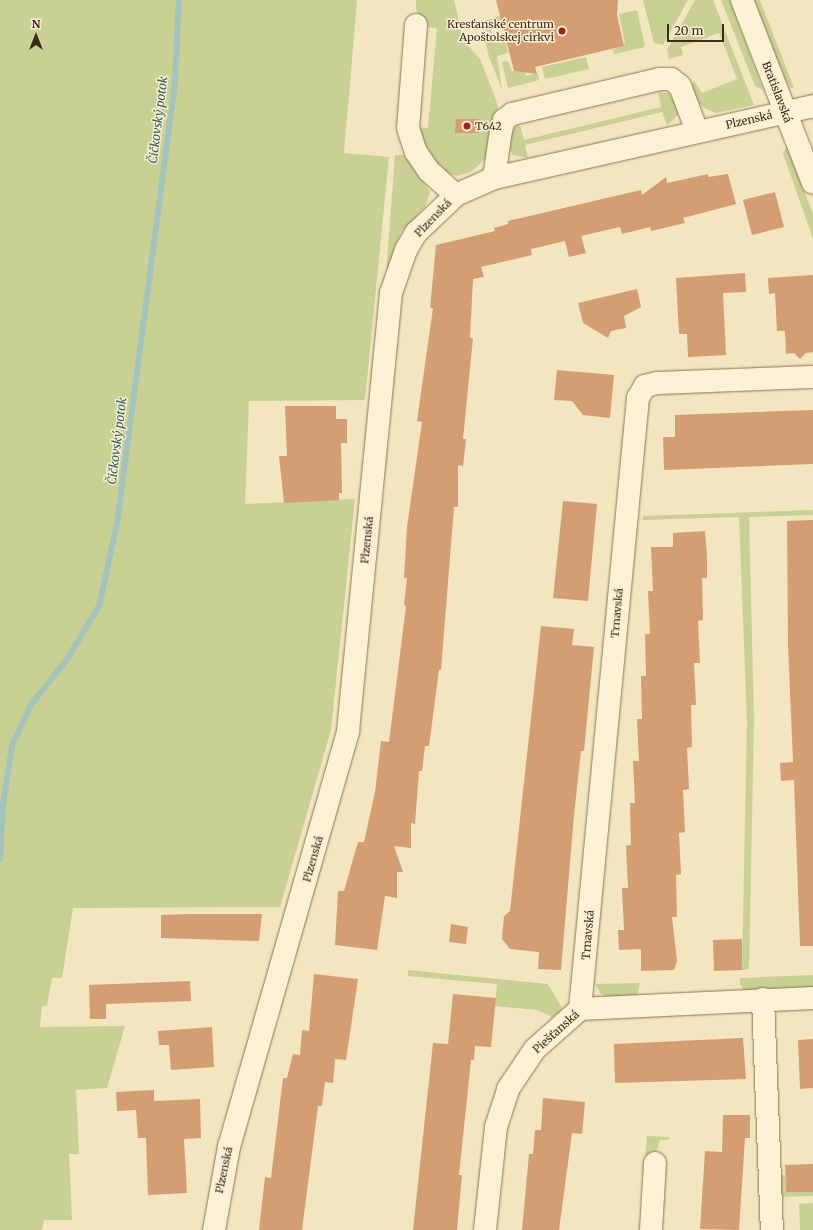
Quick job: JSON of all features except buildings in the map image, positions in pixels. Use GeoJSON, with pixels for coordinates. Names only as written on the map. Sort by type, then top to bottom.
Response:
{"type":"FeatureCollection","features":[{"type":"Feature","properties":{"kind":"street","name":"Bratislavská"},"geometry":{"type":"LineString","coordinates":[[742,0],[784,112],[813,183]]}},
{"type":"Feature","properties":{"kind":"street"},"geometry":{"type":"LineString","coordinates":[[416,25],[408,128],[416,152],[429,171],[456,195]]}},
{"type":"Feature","properties":{"kind":"street"},"geometry":{"type":"LineString","coordinates":[[494,178],[501,130],[504,120],[512,114],[660,79],[671,79],[680,86],[696,132]]}},
{"type":"Feature","properties":{"kind":"street","name":"Plzenská"},"geometry":{"type":"LineString","coordinates":[[214,1230],[229,1147],[348,731],[392,293],[406,250],[416,233],[456,195],[494,178],[813,106]]}},
{"type":"Feature","properties":{"kind":"street","name":"Trnavská"},"geometry":{"type":"LineString","coordinates":[[580,1009],[638,398],[645,386],[657,383],[813,377]]}},
{"type":"Feature","properties":{"kind":"street","name":"Piešťanská"},"geometry":{"type":"LineString","coordinates":[[485,1230],[496,1127],[508,1089],[535,1049],[580,1009],[763,999],[813,998]]}},
{"type":"Feature","properties":{"kind":"street"},"geometry":{"type":"LineString","coordinates":[[763,999],[772,1230]]}},
{"type":"Feature","properties":{"kind":"street"},"geometry":{"type":"LineString","coordinates":[[651,1230],[655,1163]]}},
{"type":"Feature","properties":{"kind":"green space"},"geometry":{"type":"Polygon","coordinates":[[[0,0],[357,0],[344,153],[389,157],[365,400],[249,401],[245,504],[355,499],[331,730],[280,907],[73,908],[62,978],[52,978],[47,1006],[42,1006],[40,1027],[125,1026],[107,1088],[76,1090],[79,1154],[69,1154],[72,1220],[44,1220],[42,1230],[0,1230],[0,0]]]}},
{"type":"Feature","properties":{"kind":"green space"},"geometry":{"type":"Polygon","coordinates":[[[416,0],[454,0],[464,41],[480,59],[498,106],[486,158],[471,172],[457,176],[443,172],[427,159],[416,127],[428,128],[437,28],[425,27],[416,9],[416,0]]]}},
{"type":"Feature","properties":{"kind":"green space"},"geometry":{"type":"Polygon","coordinates":[[[643,0],[688,0],[663,45],[654,43],[643,0]]]}},
{"type":"Feature","properties":{"kind":"green space"},"geometry":{"type":"Polygon","coordinates":[[[695,0],[713,0],[754,105],[716,113],[704,108],[695,99],[691,88],[694,81],[702,93],[737,79],[719,33],[681,47],[683,55],[669,59],[667,50],[695,0]]]}},
{"type":"Feature","properties":{"kind":"green space"},"geometry":{"type":"Polygon","coordinates":[[[721,0],[730,0],[763,90],[755,86],[721,0]]]}},
{"type":"Feature","properties":{"kind":"green space"},"geometry":{"type":"Polygon","coordinates":[[[754,0],[760,0],[794,88],[790,88],[785,79],[754,0]]]}},
{"type":"Feature","properties":{"kind":"green space"},"geometry":{"type":"Polygon","coordinates":[[[637,10],[645,47],[614,54],[613,50],[625,44],[619,14],[637,10]]]}},
{"type":"Feature","properties":{"kind":"green space"},"geometry":{"type":"Polygon","coordinates":[[[500,16],[501,23],[490,26],[494,43],[505,40],[508,53],[497,56],[502,89],[489,57],[481,22],[500,16]]]}},
{"type":"Feature","properties":{"kind":"green space"},"geometry":{"type":"Polygon","coordinates":[[[586,57],[589,69],[545,79],[542,67],[586,57]]]}},
{"type":"Feature","properties":{"kind":"green space"},"geometry":{"type":"Polygon","coordinates":[[[508,61],[512,71],[525,72],[526,76],[538,73],[539,80],[508,88],[502,62],[508,61]]]}},
{"type":"Feature","properties":{"kind":"green space"},"geometry":{"type":"Polygon","coordinates":[[[658,92],[668,93],[678,105],[678,115],[667,125],[662,112],[525,145],[528,158],[513,155],[507,145],[512,129],[520,125],[524,140],[661,107],[658,92]]]}},
{"type":"Feature","properties":{"kind":"green space"},"geometry":{"type":"Polygon","coordinates":[[[787,146],[813,214],[813,239],[783,153],[787,146]]]}},
{"type":"Feature","properties":{"kind":"green space"},"geometry":{"type":"Polygon","coordinates":[[[395,155],[406,155],[430,192],[425,207],[401,232],[386,275],[395,155]]]}},
{"type":"Feature","properties":{"kind":"green space"},"geometry":{"type":"Polygon","coordinates":[[[813,510],[813,515],[749,517],[754,720],[749,969],[742,970],[747,722],[739,517],[643,520],[643,516],[813,510]]]}},
{"type":"Feature","properties":{"kind":"green space"},"geometry":{"type":"Polygon","coordinates":[[[408,970],[548,984],[563,1010],[552,1017],[537,1010],[495,1006],[497,984],[408,976],[408,970]]]}},
{"type":"Feature","properties":{"kind":"green space"},"geometry":{"type":"Polygon","coordinates":[[[813,975],[813,989],[744,991],[740,984],[740,978],[813,975]]]}},
{"type":"Feature","properties":{"kind":"green space"},"geometry":{"type":"Polygon","coordinates":[[[640,983],[637,996],[610,997],[601,994],[595,984],[640,983]]]}},
{"type":"Feature","properties":{"kind":"green space"},"geometry":{"type":"Polygon","coordinates":[[[647,1136],[669,1137],[669,1140],[660,1140],[656,1152],[645,1162],[647,1136]]]}},
{"type":"Feature","properties":{"kind":"green space"},"geometry":{"type":"Polygon","coordinates":[[[773,1175],[785,1175],[786,1192],[813,1192],[813,1196],[773,1197],[773,1175]]]}},
{"type":"Feature","properties":{"kind":"green space"},"geometry":{"type":"Polygon","coordinates":[[[813,1203],[813,1230],[800,1230],[799,1204],[813,1203]]]}},
{"type":"Feature","properties":{"kind":"waterway","name":"Čičkovský potok"},"geometry":{"type":"LineString","coordinates":[[0,859],[3,805],[12,746],[31,705],[68,658],[99,606],[117,524],[175,81],[179,0]]}},
{"type":"Feature","properties":{"kind":"place","name":"Kresťanské centrum Apoštolskej cirkvi"},"geometry":{"type":"Point","coordinates":[562,31]}},
{"type":"Feature","properties":{"kind":"place","name":"T642"},"geometry":{"type":"Point","coordinates":[467,126]}}]}
